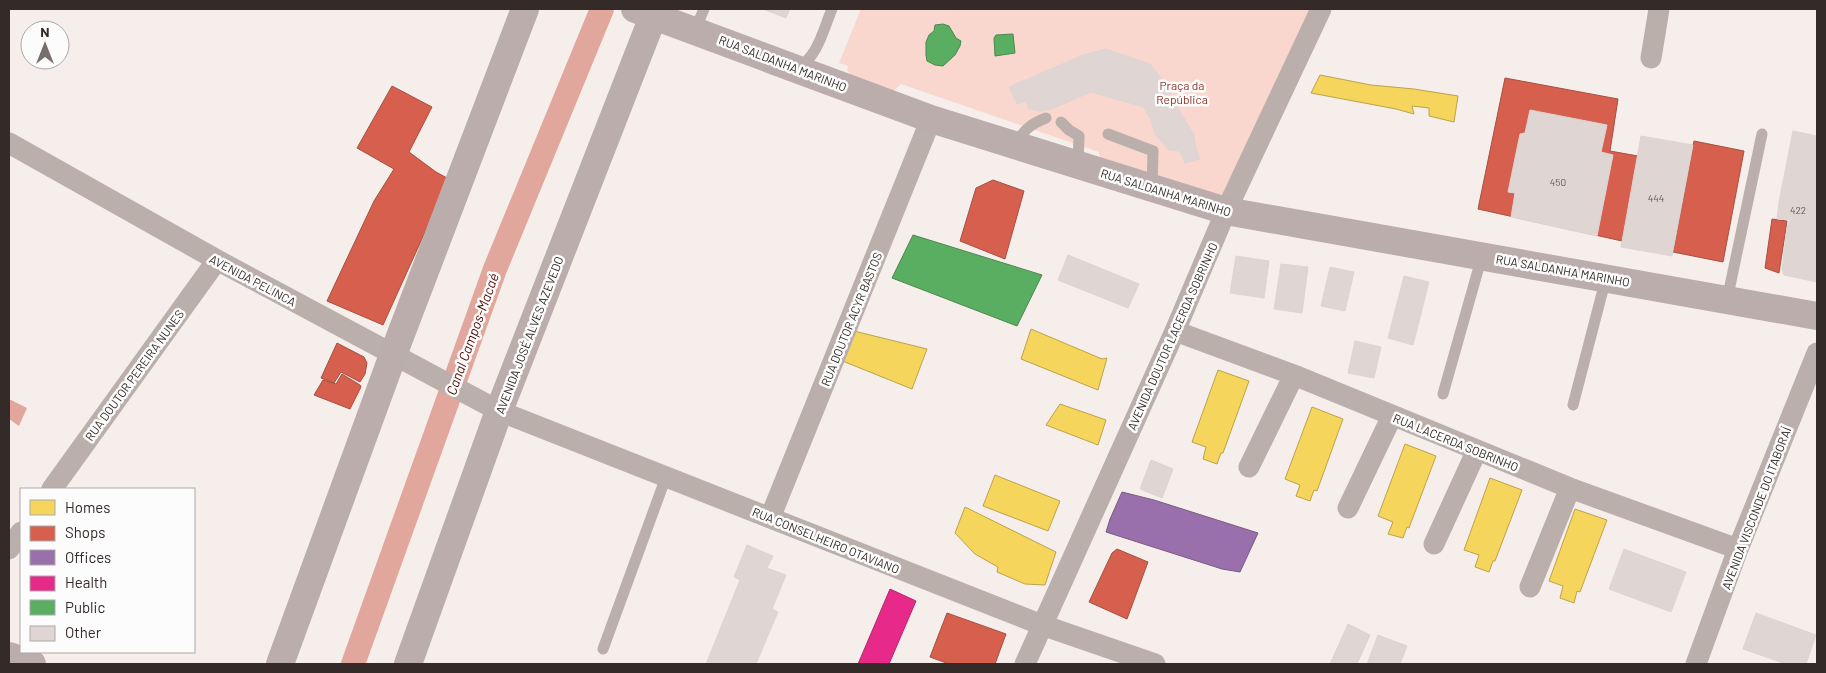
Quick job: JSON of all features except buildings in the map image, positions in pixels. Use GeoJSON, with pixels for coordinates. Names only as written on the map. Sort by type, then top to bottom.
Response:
{"type":"FeatureCollection","features":[{"type":"Feature","properties":{"kind":"main road"},"geometry":{"type":"LineString","coordinates":[[280,664],[393,355],[525,9]]}},
{"type":"Feature","properties":{"kind":"main road","name":"RUA SALDANHA MARINHO"},"geometry":{"type":"LineString","coordinates":[[648,11],[699,20],[796,68],[931,119],[1226,211],[1817,316]]}},
{"type":"Feature","properties":{"kind":"main road","name":"AVENIDA JOSÉ ALVES AZEVEDO"},"geometry":{"type":"LineString","coordinates":[[408,664],[499,411],[648,11]]}},
{"type":"Feature","properties":{"kind":"main road"},"geometry":{"type":"LineString","coordinates":[[9,656],[32,664]]}},
{"type":"Feature","properties":{"kind":"street","name":"AVENIDA DOUTOR LACERDA SOBRINHO"},"geometry":{"type":"LineString","coordinates":[[1025,664],[1175,331],[1226,211],[1321,9]]}},
{"type":"Feature","properties":{"kind":"street"},"geometry":{"type":"LineString","coordinates":[[1651,58],[1659,9]]}},
{"type":"Feature","properties":{"kind":"street","name":"RUA DOUTOR ACYR BASTOS"},"geometry":{"type":"LineString","coordinates":[[770,518],[931,119]]}},
{"type":"Feature","properties":{"kind":"street","name":"AVENIDA PELINCA"},"geometry":{"type":"LineString","coordinates":[[9,144],[217,260],[499,411]]}},
{"type":"Feature","properties":{"kind":"street","name":"RUA DOUTOR PEREIRA NUNES"},"geometry":{"type":"LineString","coordinates":[[53,488],[217,260]]}},
{"type":"Feature","properties":{"kind":"street","name":"RUA LACERDA SOBRINHO"},"geometry":{"type":"LineString","coordinates":[[1175,331],[1294,375],[1570,488],[1738,549]]}},
{"type":"Feature","properties":{"kind":"street","name":"AVENIDA VISCONDE DO ITABORAÍ"},"geometry":{"type":"LineString","coordinates":[[1696,664],[1738,549],[1817,353]]}},
{"type":"Feature","properties":{"kind":"street"},"geometry":{"type":"LineString","coordinates":[[1249,467],[1294,375]]}},
{"type":"Feature","properties":{"kind":"street","name":"RUA CONSELHEIRO OTAVIANO"},"geometry":{"type":"LineString","coordinates":[[499,411],[1042,625],[1155,664]]}},
{"type":"Feature","properties":{"kind":"street"},"geometry":{"type":"LineString","coordinates":[[1348,508],[1392,416]]}},
{"type":"Feature","properties":{"kind":"street"},"geometry":{"type":"LineString","coordinates":[[1434,544],[1477,450]]}},
{"type":"Feature","properties":{"kind":"street"},"geometry":{"type":"LineString","coordinates":[[1530,587],[1570,488]]}},
{"type":"Feature","properties":{"kind":"street"},"geometry":{"type":"LineString","coordinates":[[9,549],[20,533]]}},
{"type":"Feature","properties":{"kind":"lane"},"geometry":{"type":"LineString","coordinates":[[796,68],[803,65],[813,54],[832,9]]}},
{"type":"Feature","properties":{"kind":"lane"},"geometry":{"type":"LineString","coordinates":[[1015,145],[1023,131],[1046,118]]}},
{"type":"Feature","properties":{"kind":"lane"},"geometry":{"type":"LineString","coordinates":[[1060,122],[1079,136],[1078,165]]}},
{"type":"Feature","properties":{"kind":"lane"},"geometry":{"type":"LineString","coordinates":[[1108,134],[1153,150],[1152,188]]}},
{"type":"Feature","properties":{"kind":"lane"},"geometry":{"type":"LineString","coordinates":[[1727,300],[1762,134]]}},
{"type":"Feature","properties":{"kind":"lane"},"geometry":{"type":"LineString","coordinates":[[1443,394],[1482,256]]}},
{"type":"Feature","properties":{"kind":"lane"},"geometry":{"type":"LineString","coordinates":[[1573,405],[1606,278]]}},
{"type":"Feature","properties":{"kind":"lane"},"geometry":{"type":"LineString","coordinates":[[603,649],[666,477]]}},
{"type":"Feature","properties":{"kind":"green space","name":"Praça da República"},"geometry":{"type":"Polygon","coordinates":[[[861,9],[1310,9],[1222,195],[1105,160],[1100,157],[1099,152],[901,84],[892,92],[853,78],[847,70],[848,66],[839,63],[861,9]]]}},
{"type":"Feature","properties":{"kind":"shaded area"},"geometry":{"type":"Polygon","coordinates":[[[9,399],[27,408],[19,426],[9,419],[9,399]]]}},
{"type":"Feature","properties":{"kind":"waterway","name":"Canal Campos-Macaé"},"geometry":{"type":"LineString","coordinates":[[353,664],[495,269],[602,9]]}}]}
